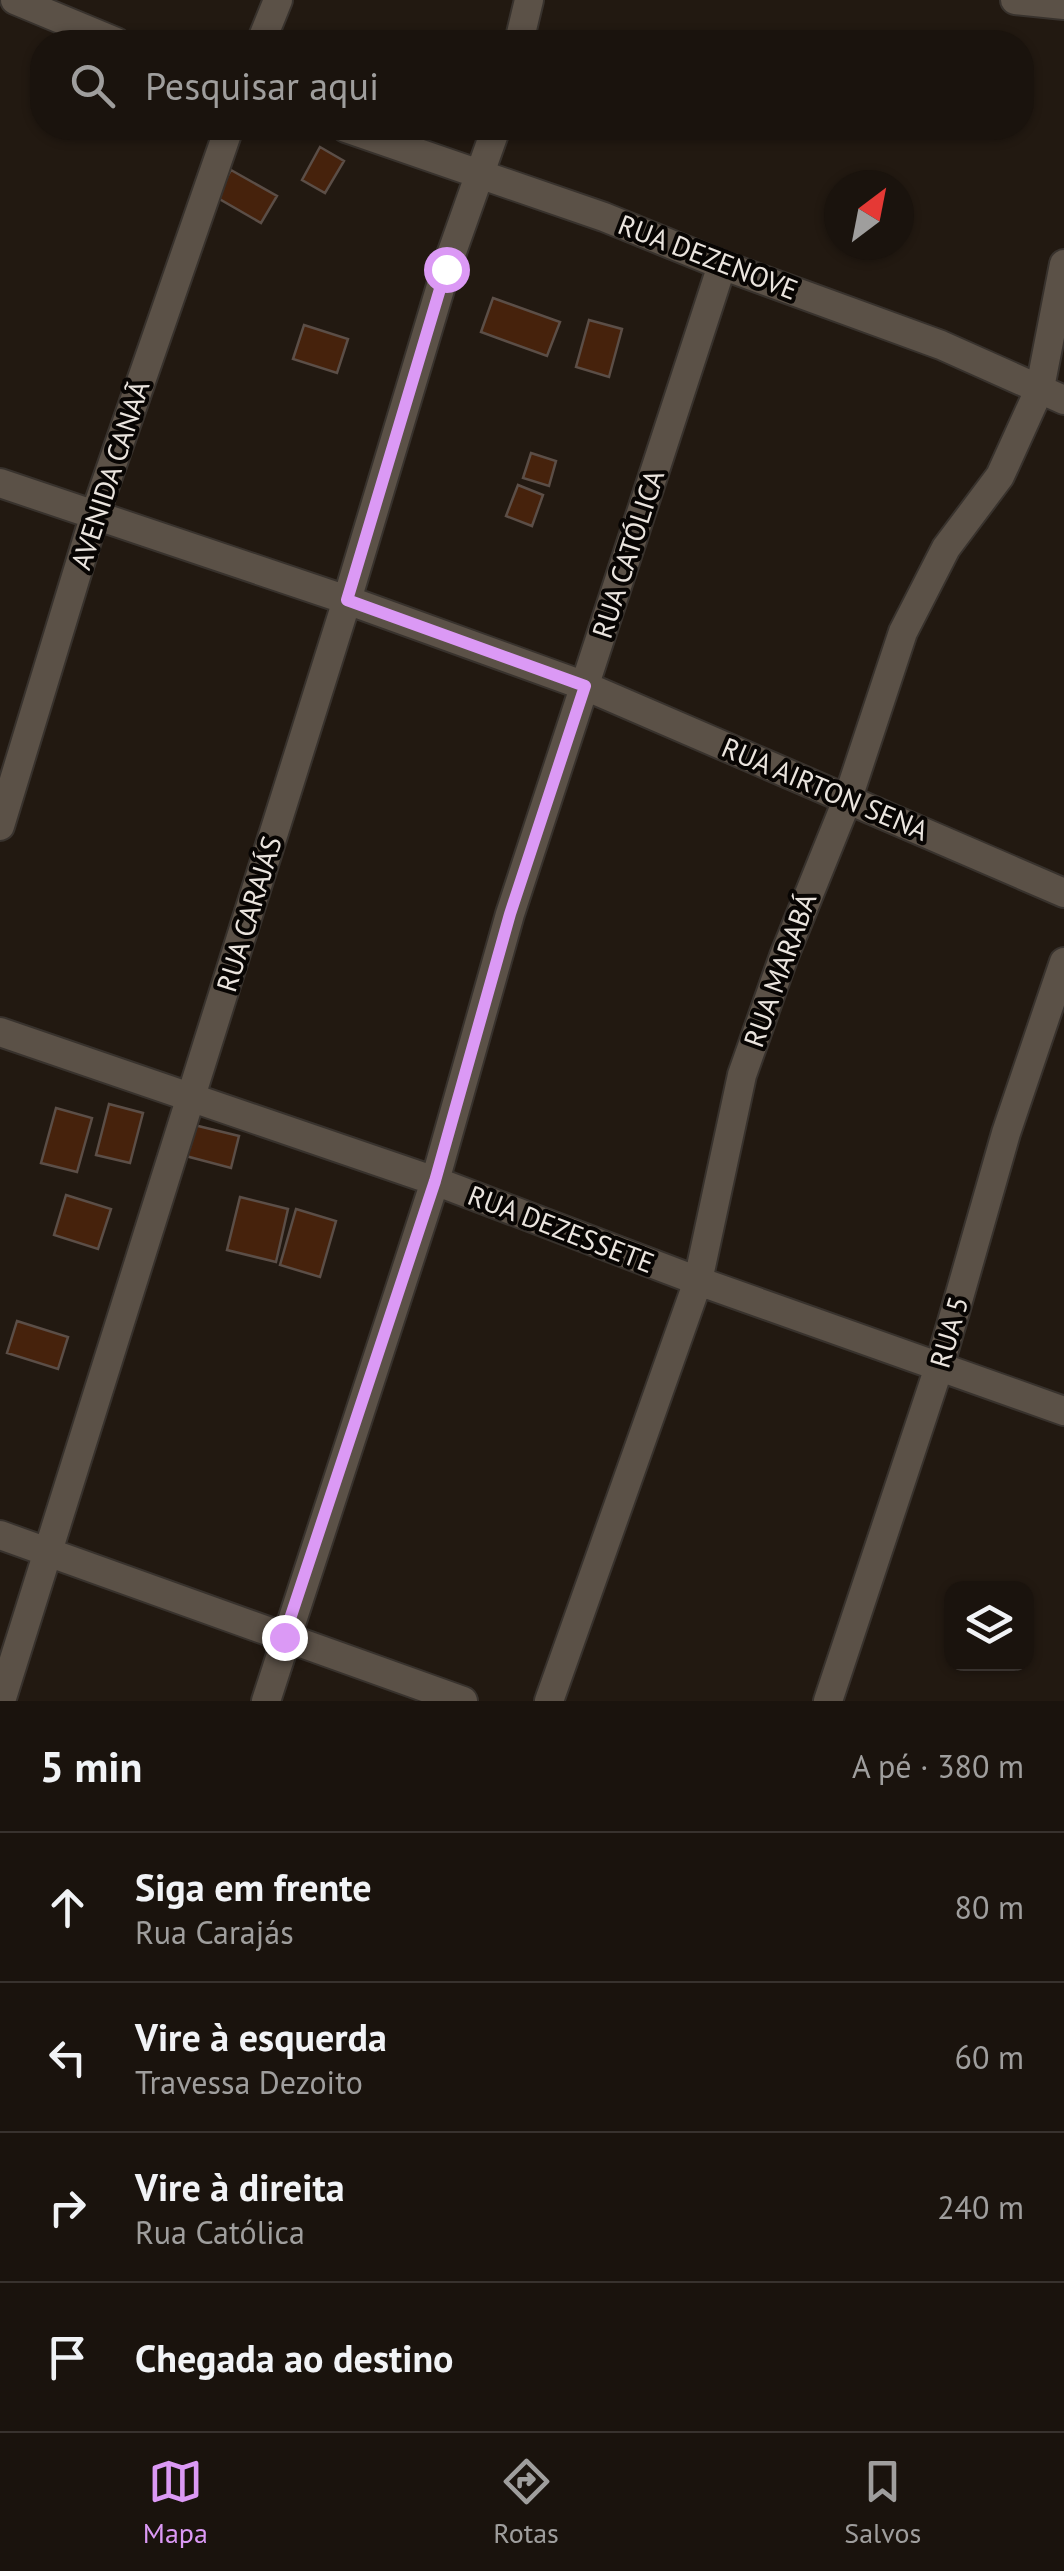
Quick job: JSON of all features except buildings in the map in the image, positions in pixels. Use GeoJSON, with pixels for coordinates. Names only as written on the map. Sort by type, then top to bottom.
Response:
{"type":"FeatureCollection","features":[{"type":"Feature","properties":{"kind":"street"},"geometry":{"type":"LineString","coordinates":[[14,0],[87,30]]}},
{"type":"Feature","properties":{"kind":"street"},"geometry":{"type":"LineString","coordinates":[[266,30],[278,0]]}},
{"type":"Feature","properties":{"kind":"street"},"geometry":{"type":"LineString","coordinates":[[522,30],[529,0]]}},
{"type":"Feature","properties":{"kind":"street"},"geometry":{"type":"LineString","coordinates":[[1015,0],[1064,5]]}},
{"type":"Feature","properties":{"kind":"street","name":"AVENIDA CANAÃ"},"geometry":{"type":"LineString","coordinates":[[0,826],[95,514],[225,140]]}},
{"type":"Feature","properties":{"kind":"street","name":"RUA DEZENOVE"},"geometry":{"type":"LineString","coordinates":[[380,140],[567,203],[941,345],[1052,394]]}},
{"type":"Feature","properties":{"kind":"street","name":"RUA CARAJÁS"},"geometry":{"type":"LineString","coordinates":[[1,1701],[347,600],[446,269],[492,140]]}},
{"type":"Feature","properties":{"kind":"street","name":"RUA MARABÁ"},"geometry":{"type":"LineString","coordinates":[[549,1701],[698,1280],[742,1075],[784,956],[848,798],[903,632],[946,548],[1000,476],[1052,394],[1064,264]]}},
{"type":"Feature","properties":{"kind":"street","name":"RUA CATÓLICA"},"geometry":{"type":"LineString","coordinates":[[266,1701],[435,1181],[510,914],[722,265]]}},
{"type":"Feature","properties":{"kind":"street","name":"RUA AIRTON SENA"},"geometry":{"type":"LineString","coordinates":[[0,484],[347,600],[585,686],[1064,893]]}},
{"type":"Feature","properties":{"kind":"street","name":"RUA 5"},"geometry":{"type":"LineString","coordinates":[[828,1701],[940,1364],[1006,1133],[1064,962]]}},
{"type":"Feature","properties":{"kind":"street","name":"RUA DEZESSETE"},"geometry":{"type":"LineString","coordinates":[[0,1032],[435,1181],[698,1280],[1064,1410]]}},
{"type":"Feature","properties":{"kind":"street"},"geometry":{"type":"LineString","coordinates":[[0,1535],[463,1701]]}},
{"type":"Feature","properties":{"kind":"route"},"geometry":{"type":"LineString","coordinates":[[284,1637],[435,1181],[510,914],[585,686],[347,600],[446,269]]}}]}
